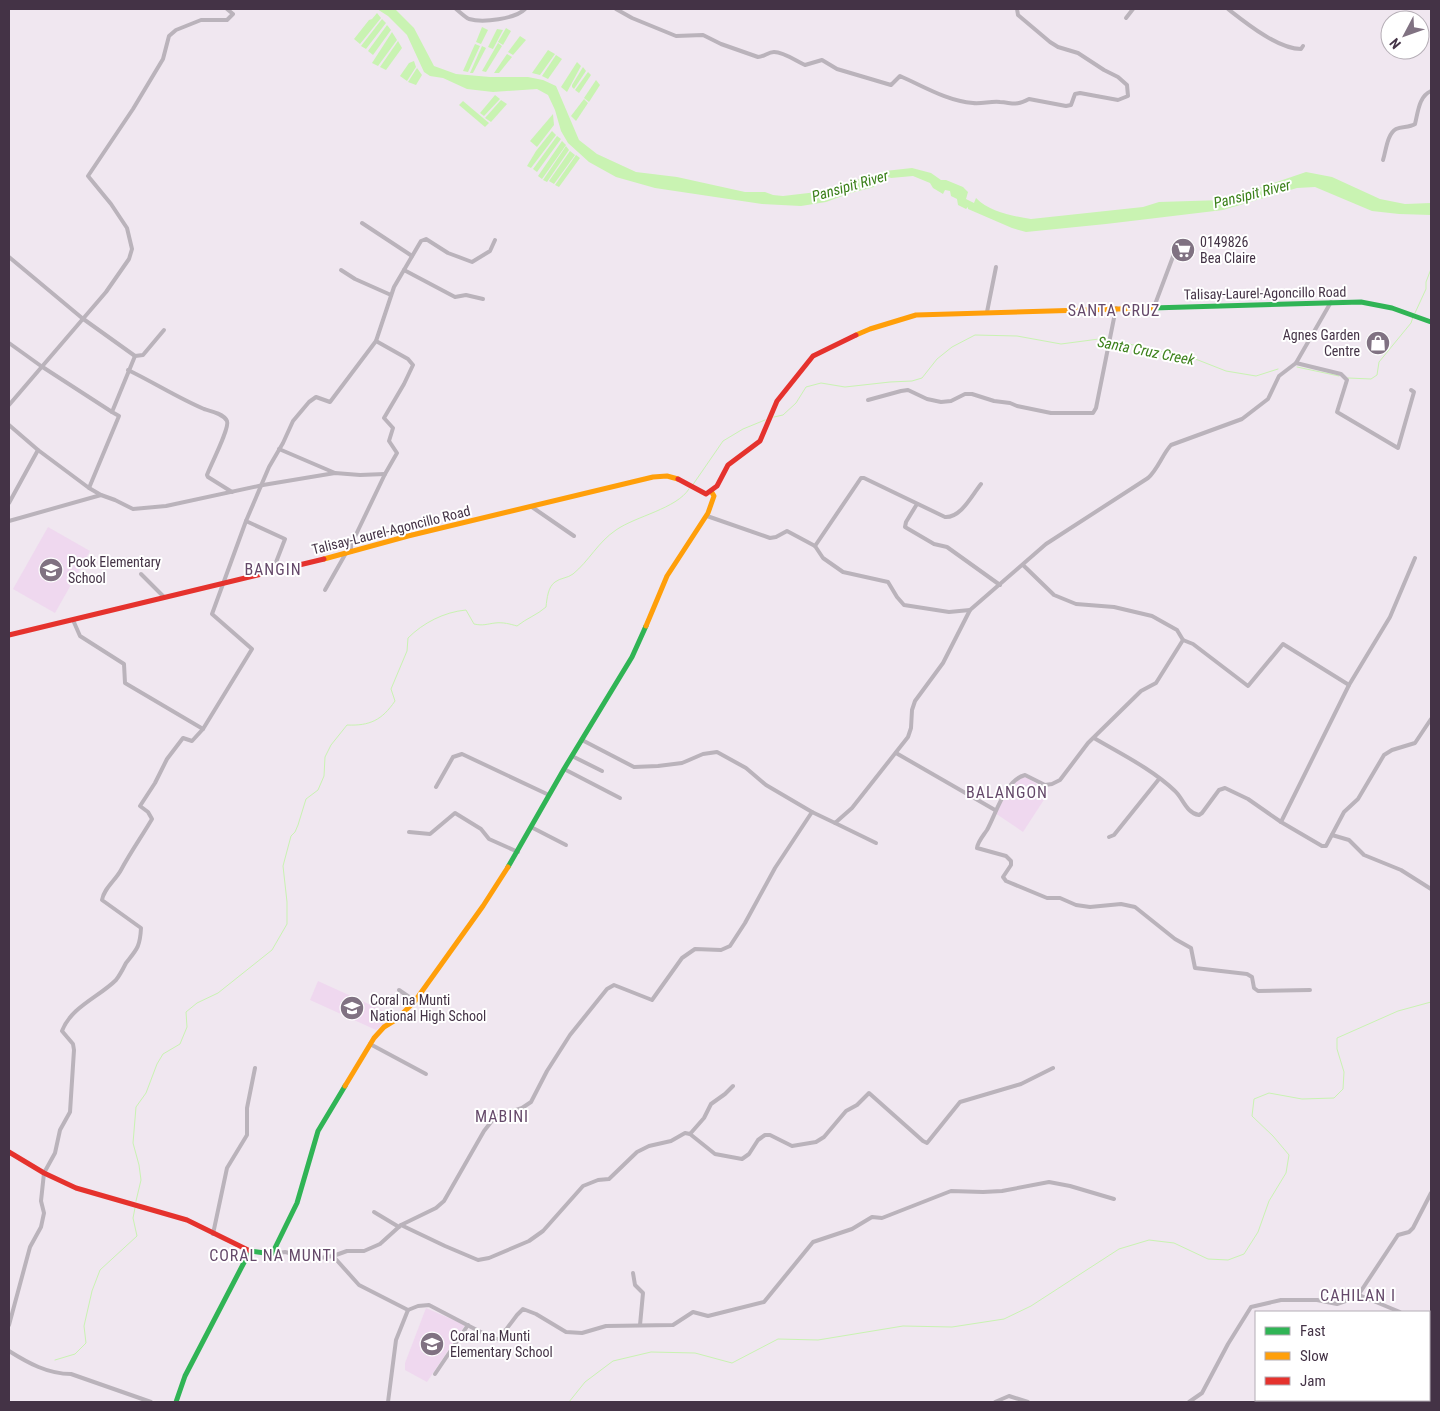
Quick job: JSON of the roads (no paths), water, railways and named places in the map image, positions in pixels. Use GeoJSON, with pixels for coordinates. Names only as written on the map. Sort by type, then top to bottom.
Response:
{"type":"FeatureCollection","features":[{"type":"Feature","properties":{"kind":"main road","name":"Talisay-Laurel-Agoncillo Road"},"geometry":{"type":"LineString","coordinates":[[9,635],[348,553],[408,536],[664,476],[674,477],[697,491],[706,494],[717,486],[728,466],[737,457],[760,441],[777,401],[812,356],[870,329],[916,314],[1370,302],[1389,306],[1431,322]]}},
{"type":"Feature","properties":{"kind":"main road"},"geometry":{"type":"LineString","coordinates":[[9,1152],[76,1188],[187,1220],[250,1251],[272,1254],[297,1203],[318,1131],[370,1044],[384,1027],[397,1019],[415,1001],[483,906],[518,852],[564,769],[632,656],[667,576],[707,516],[714,496],[711,491]]}},
{"type":"Feature","properties":{"kind":"main road"},"geometry":{"type":"LineString","coordinates":[[176,1402],[185,1376],[250,1251]]}},
{"type":"Feature","properties":{"kind":"street"},"geometry":{"type":"LineString","coordinates":[[9,405],[106,292],[129,259],[132,249],[127,228],[111,204],[88,176],[134,109],[163,59],[168,36],[176,30],[201,20],[227,20],[233,14],[227,9]]}},
{"type":"Feature","properties":{"kind":"street"},"geometry":{"type":"LineString","coordinates":[[456,9],[469,19],[500,20],[525,9]]}},
{"type":"Feature","properties":{"kind":"street"},"geometry":{"type":"LineString","coordinates":[[616,9],[632,18],[676,36],[703,35],[721,44],[758,57],[763,57],[772,52],[778,53],[805,65],[822,60],[838,69],[891,85],[900,76],[942,95],[971,103],[1000,102],[1014,105],[1029,99],[1066,106],[1071,105],[1074,94],[1087,94],[1118,100],[1128,96],[1126,85],[1118,77],[1078,53],[1058,47],[1050,42],[1018,15],[1017,9]]}},
{"type":"Feature","properties":{"kind":"street"},"geometry":{"type":"LineString","coordinates":[[1126,18],[1133,9]]}},
{"type":"Feature","properties":{"kind":"street"},"geometry":{"type":"LineString","coordinates":[[1231,10],[1255,28],[1286,47],[1301,49],[1303,46]]}},
{"type":"Feature","properties":{"kind":"street"},"geometry":{"type":"LineString","coordinates":[[1383,160],[1391,133],[1396,129],[1410,127],[1415,124],[1422,99],[1426,93],[1431,91]]}},
{"type":"Feature","properties":{"kind":"street"},"geometry":{"type":"LineString","coordinates":[[362,223],[412,256]]}},
{"type":"Feature","properties":{"kind":"street"},"geometry":{"type":"LineString","coordinates":[[9,1325],[30,1247],[41,1227],[44,1214],[41,1201],[44,1172],[56,1153],[60,1130],[70,1112],[74,1050],[73,1044],[62,1030],[64,1024],[72,1015],[117,979],[141,943],[141,928],[102,900],[103,894],[120,872],[125,860],[152,819],[148,812],[140,806],[155,783],[167,759],[183,738],[192,741],[202,729],[252,649],[212,614],[246,521],[263,485],[269,467],[283,444],[293,421],[309,402],[316,397],[330,402],[376,341],[391,295],[420,241],[426,239],[448,253],[472,262],[490,251],[495,240]]}},
{"type":"Feature","properties":{"kind":"street"},"geometry":{"type":"LineString","coordinates":[[1154,307],[1177,246]]}},
{"type":"Feature","properties":{"kind":"street"},"geometry":{"type":"LineString","coordinates":[[9,256],[82,318],[135,356],[143,355],[164,330]]}},
{"type":"Feature","properties":{"kind":"street"},"geometry":{"type":"LineString","coordinates":[[987,312],[996,267]]}},
{"type":"Feature","properties":{"kind":"street"},"geometry":{"type":"LineString","coordinates":[[341,270],[355,279],[391,295]]}},
{"type":"Feature","properties":{"kind":"street"},"geometry":{"type":"LineString","coordinates":[[404,270],[455,298],[466,296],[483,299]]}},
{"type":"Feature","properties":{"kind":"street"},"geometry":{"type":"LineString","coordinates":[[835,823],[852,808],[908,737],[915,701],[943,663],[970,610],[1046,544],[1148,478],[1154,473],[1163,454],[1171,445],[1242,419],[1268,399],[1280,376],[1296,364],[1331,302]]}},
{"type":"Feature","properties":{"kind":"street"},"geometry":{"type":"LineString","coordinates":[[868,400],[901,390],[908,390],[927,399],[940,402],[952,401],[965,394],[972,394],[994,401],[1051,413],[1093,413],[1096,408],[1116,308]]}},
{"type":"Feature","properties":{"kind":"street"},"geometry":{"type":"LineString","coordinates":[[326,590],[348,553],[385,474],[397,453],[389,441],[393,428],[384,418],[413,365],[408,359],[376,341]]}},
{"type":"Feature","properties":{"kind":"street"},"geometry":{"type":"LineString","coordinates":[[9,343],[118,416],[89,488]]}},
{"type":"Feature","properties":{"kind":"street"},"geometry":{"type":"LineString","coordinates":[[112,412],[135,356]]}},
{"type":"Feature","properties":{"kind":"street"},"geometry":{"type":"LineString","coordinates":[[1296,364],[1345,377],[1348,380],[1337,412],[1398,448],[1414,392],[1411,390]]}},
{"type":"Feature","properties":{"kind":"street"},"geometry":{"type":"LineString","coordinates":[[128,370],[227,420],[228,424],[224,437],[207,475],[210,479],[233,492]]}},
{"type":"Feature","properties":{"kind":"street"},"geometry":{"type":"LineString","coordinates":[[9,425],[38,450],[89,488],[101,496],[115,500],[133,509],[166,506],[263,485],[335,473],[385,474]]}},
{"type":"Feature","properties":{"kind":"street"},"geometry":{"type":"LineString","coordinates":[[279,449],[335,473]]}},
{"type":"Feature","properties":{"kind":"street"},"geometry":{"type":"LineString","coordinates":[[9,503],[38,450]]}},
{"type":"Feature","properties":{"kind":"street"},"geometry":{"type":"LineString","coordinates":[[815,546],[861,478],[945,518],[951,518],[958,513],[982,484]]}},
{"type":"Feature","properties":{"kind":"street"},"geometry":{"type":"LineString","coordinates":[[9,522],[101,496]]}},
{"type":"Feature","properties":{"kind":"street"},"geometry":{"type":"LineString","coordinates":[[917,504],[905,527],[934,544],[947,546],[1000,585]]}},
{"type":"Feature","properties":{"kind":"street"},"geometry":{"type":"LineString","coordinates":[[532,508],[574,536]]}},
{"type":"Feature","properties":{"kind":"street"},"geometry":{"type":"LineString","coordinates":[[707,516],[770,538],[776,538],[787,531],[815,546],[823,558],[843,572],[888,582],[904,605],[949,612],[970,610]]}},
{"type":"Feature","properties":{"kind":"street"},"geometry":{"type":"LineString","coordinates":[[246,521],[285,539],[274,570]]}},
{"type":"Feature","properties":{"kind":"street"},"geometry":{"type":"LineString","coordinates":[[1281,822],[1349,686],[1390,617],[1416,558]]}},
{"type":"Feature","properties":{"kind":"street"},"geometry":{"type":"LineString","coordinates":[[1023,565],[1054,595],[1076,604],[1114,607],[1152,616],[1177,630],[1183,640],[1193,644],[1248,686],[1283,644],[1349,686]]}},
{"type":"Feature","properties":{"kind":"street"},"geometry":{"type":"LineString","coordinates":[[141,574],[164,597]]}},
{"type":"Feature","properties":{"kind":"street"},"geometry":{"type":"LineString","coordinates":[[73,620],[80,636],[124,664],[125,682],[202,729]]}},
{"type":"Feature","properties":{"kind":"street"},"geometry":{"type":"LineString","coordinates":[[1183,640],[1156,682],[1141,691],[1094,738],[1060,780],[1045,786],[1028,776],[1021,776],[1013,782],[995,810],[977,848],[1006,856],[1011,860],[1011,865],[1003,877],[1006,881],[1047,898],[1060,898],[1076,905],[1090,907],[1121,904],[1135,908],[1175,939],[1191,948],[1194,968],[1247,974],[1252,977],[1254,988],[1258,991],[1310,990]]}},
{"type":"Feature","properties":{"kind":"street"},"geometry":{"type":"LineString","coordinates":[[1094,738],[1136,762],[1160,779],[1178,793],[1186,806],[1194,814],[1199,815],[1202,813],[1219,790],[1225,788],[1248,799],[1281,822],[1324,846],[1327,844],[1344,812],[1358,799],[1384,755],[1392,750],[1415,743],[1431,720]]}},
{"type":"Feature","properties":{"kind":"street"},"geometry":{"type":"LineString","coordinates":[[582,740],[634,766],[658,766],[682,762],[703,754],[717,752],[746,768],[766,785],[812,812],[876,842]]}},
{"type":"Feature","properties":{"kind":"street"},"geometry":{"type":"LineString","coordinates":[[896,753],[995,810]]}},
{"type":"Feature","properties":{"kind":"street"},"geometry":{"type":"LineString","coordinates":[[436,787],[453,757],[462,754],[549,795]]}},
{"type":"Feature","properties":{"kind":"street"},"geometry":{"type":"LineString","coordinates":[[572,756],[602,771]]}},
{"type":"Feature","properties":{"kind":"street"},"geometry":{"type":"LineString","coordinates":[[564,769],[620,798]]}},
{"type":"Feature","properties":{"kind":"street"},"geometry":{"type":"LineString","coordinates":[[1110,837],[1114,835],[1160,779]]}},
{"type":"Feature","properties":{"kind":"street"},"geometry":{"type":"LineString","coordinates":[[272,1254],[285,1252],[314,1259],[334,1256],[347,1251],[364,1251],[380,1244],[400,1226],[436,1208],[444,1201],[484,1131],[495,1118],[522,1108],[531,1102],[547,1071],[570,1034],[607,989],[614,985],[652,1000],[682,958],[695,949],[721,950],[730,946],[812,812]]}},
{"type":"Feature","properties":{"kind":"street"},"geometry":{"type":"LineString","coordinates":[[409,832],[430,834],[455,813],[481,829],[489,839],[518,852]]}},
{"type":"Feature","properties":{"kind":"street"},"geometry":{"type":"LineString","coordinates":[[531,827],[566,845]]}},
{"type":"Feature","properties":{"kind":"street"},"geometry":{"type":"LineString","coordinates":[[1332,835],[1349,840],[1364,855],[1401,870],[1431,890]]}},
{"type":"Feature","properties":{"kind":"street"},"geometry":{"type":"LineString","coordinates":[[399,990],[415,1001]]}},
{"type":"Feature","properties":{"kind":"street"},"geometry":{"type":"LineString","coordinates":[[370,1044],[426,1074]]}},
{"type":"Feature","properties":{"kind":"street"},"geometry":{"type":"LineString","coordinates":[[213,1234],[227,1168],[247,1135],[247,1108],[255,1068]]}},
{"type":"Feature","properties":{"kind":"street"},"geometry":{"type":"LineString","coordinates":[[374,1212],[400,1226],[478,1260],[489,1258],[529,1241],[538,1235],[583,1186],[598,1180],[609,1179],[637,1152],[649,1146],[671,1141],[684,1133],[690,1134],[715,1154],[740,1158],[746,1156],[758,1140],[765,1135],[792,1146],[809,1144],[822,1139],[846,1111],[857,1105],[868,1093],[927,1143],[960,1102],[1021,1084],[1053,1068]]}},
{"type":"Feature","properties":{"kind":"street"},"geometry":{"type":"LineString","coordinates":[[690,1134],[704,1118],[710,1104],[733,1086]]}},
{"type":"Feature","properties":{"kind":"street"},"geometry":{"type":"LineString","coordinates":[[388,1402],[396,1340],[408,1310],[418,1306],[429,1305],[494,1339],[499,1339],[523,1309],[536,1314],[566,1332],[573,1333],[582,1333],[606,1326],[673,1326],[693,1312],[708,1316],[764,1302],[813,1242],[852,1229],[872,1217],[882,1218],[951,1191],[1002,1191],[1049,1182],[1114,1199]]}},
{"type":"Feature","properties":{"kind":"street"},"geometry":{"type":"LineString","coordinates":[[1189,1402],[1202,1392],[1228,1344],[1252,1307],[1281,1300],[1317,1300],[1337,1304],[1357,1297],[1398,1235],[1409,1232],[1413,1228],[1431,1193]]}},
{"type":"Feature","properties":{"kind":"street"},"geometry":{"type":"LineString","coordinates":[[334,1256],[359,1285],[408,1310]]}},
{"type":"Feature","properties":{"kind":"street"},"geometry":{"type":"LineString","coordinates":[[633,1273],[635,1285],[643,1293],[640,1325]]}},
{"type":"Feature","properties":{"kind":"street"},"geometry":{"type":"LineString","coordinates":[[1359,1295],[1397,1311]]}},
{"type":"Feature","properties":{"kind":"street"},"geometry":{"type":"LineString","coordinates":[[435,1374],[468,1325]]}},
{"type":"Feature","properties":{"kind":"street"},"geometry":{"type":"LineString","coordinates":[[9,1351],[28,1363],[58,1374],[71,1374],[151,1402]]}},
{"type":"Feature","properties":{"kind":"street"},"geometry":{"type":"LineString","coordinates":[[995,1402],[1009,1396],[1028,1402]]}},
{"type":"Feature","properties":{"kind":"water","name":"Pansipit River"},"geometry":{"type":"Polygon","coordinates":[[[377,9],[395,9],[414,28],[434,66],[456,74],[490,77],[528,77],[543,80],[556,86],[579,140],[597,154],[636,172],[677,177],[745,192],[765,192],[783,196],[817,192],[885,171],[912,168],[931,173],[941,180],[946,180],[963,187],[968,192],[966,199],[974,203],[976,198],[994,210],[1031,219],[1143,207],[1159,202],[1223,200],[1306,172],[1332,177],[1380,199],[1405,204],[1431,203],[1431,215],[1372,211],[1315,187],[1297,188],[1223,210],[1026,232],[1012,228],[968,209],[968,207],[966,209],[958,205],[957,199],[951,196],[950,191],[945,190],[943,194],[933,188],[930,183],[913,176],[891,178],[886,176],[880,178],[874,187],[826,202],[801,206],[762,204],[655,188],[616,177],[589,162],[568,143],[561,131],[548,95],[537,89],[493,92],[467,89],[443,78],[430,76],[424,72],[407,35],[388,16],[377,9]]]}},
{"type":"Feature","properties":{"kind":"water"},"geometry":{"type":"Polygon","coordinates":[[[377,13],[381,18],[360,44],[354,39],[377,13]]]}},
{"type":"Feature","properties":{"kind":"water"},"geometry":{"type":"Polygon","coordinates":[[[382,19],[386,23],[366,49],[361,46],[382,19]]]}},
{"type":"Feature","properties":{"kind":"water"},"geometry":{"type":"Polygon","coordinates":[[[387,25],[391,30],[373,55],[368,51],[387,25]]]}},
{"type":"Feature","properties":{"kind":"water"},"geometry":{"type":"Polygon","coordinates":[[[482,27],[488,30],[481,44],[476,42],[482,27]]]}},
{"type":"Feature","properties":{"kind":"water"},"geometry":{"type":"Polygon","coordinates":[[[506,28],[511,31],[503,45],[498,42],[506,28]]]}},
{"type":"Feature","properties":{"kind":"water"},"geometry":{"type":"Polygon","coordinates":[[[497,29],[503,30],[493,49],[488,47],[497,29]]]}},
{"type":"Feature","properties":{"kind":"water"},"geometry":{"type":"Polygon","coordinates":[[[392,32],[397,40],[378,66],[372,63],[392,32]]]}},
{"type":"Feature","properties":{"kind":"water"},"geometry":{"type":"Polygon","coordinates":[[[520,36],[526,40],[513,55],[508,52],[520,36]]]}},
{"type":"Feature","properties":{"kind":"water"},"geometry":{"type":"Polygon","coordinates":[[[398,41],[402,48],[386,70],[380,67],[398,41]]]}},
{"type":"Feature","properties":{"kind":"water"},"geometry":{"type":"Polygon","coordinates":[[[498,43],[502,46],[486,72],[482,71],[498,43]]]}},
{"type":"Feature","properties":{"kind":"water"},"geometry":{"type":"Polygon","coordinates":[[[475,44],[480,46],[468,72],[463,71],[475,44]]]}},
{"type":"Feature","properties":{"kind":"water"},"geometry":{"type":"Polygon","coordinates":[[[482,46],[486,48],[473,73],[470,73],[482,46]]]}},
{"type":"Feature","properties":{"kind":"water"},"geometry":{"type":"Polygon","coordinates":[[[548,50],[555,54],[540,75],[532,73],[548,50]]]}},
{"type":"Feature","properties":{"kind":"water"},"geometry":{"type":"Polygon","coordinates":[[[507,54],[512,57],[499,73],[494,73],[507,54]]]}},
{"type":"Feature","properties":{"kind":"water"},"geometry":{"type":"Polygon","coordinates":[[[556,55],[562,59],[548,79],[542,76],[556,55]]]}},
{"type":"Feature","properties":{"kind":"water"},"geometry":{"type":"Polygon","coordinates":[[[414,61],[416,67],[407,81],[400,76],[409,63],[414,61]]]}},
{"type":"Feature","properties":{"kind":"water"},"geometry":{"type":"Polygon","coordinates":[[[577,62],[581,66],[567,92],[561,87],[577,62]]]}},
{"type":"Feature","properties":{"kind":"water"},"geometry":{"type":"Polygon","coordinates":[[[583,67],[586,71],[574,89],[572,85],[583,67]]]}},
{"type":"Feature","properties":{"kind":"water"},"geometry":{"type":"Polygon","coordinates":[[[417,68],[422,75],[416,85],[408,82],[417,68]]]}},
{"type":"Feature","properties":{"kind":"water"},"geometry":{"type":"Polygon","coordinates":[[[588,72],[591,75],[579,93],[575,90],[588,72]]]}},
{"type":"Feature","properties":{"kind":"water"},"geometry":{"type":"Polygon","coordinates":[[[596,80],[600,85],[589,102],[584,98],[596,80]]]}},
{"type":"Feature","properties":{"kind":"water"},"geometry":{"type":"Polygon","coordinates":[[[495,95],[500,99],[484,116],[480,113],[495,95]]]}},
{"type":"Feature","properties":{"kind":"water"},"geometry":{"type":"Polygon","coordinates":[[[584,99],[588,103],[576,121],[571,116],[584,99]]]}},
{"type":"Feature","properties":{"kind":"water"},"geometry":{"type":"Polygon","coordinates":[[[501,100],[507,104],[491,122],[485,118],[501,100]]]}},
{"type":"Feature","properties":{"kind":"water"},"geometry":{"type":"Polygon","coordinates":[[[463,101],[489,123],[485,127],[459,105],[463,101]]]}},
{"type":"Feature","properties":{"kind":"water"},"geometry":{"type":"Polygon","coordinates":[[[553,114],[554,125],[537,147],[530,141],[553,114]]]}},
{"type":"Feature","properties":{"kind":"water"},"geometry":{"type":"Polygon","coordinates":[[[552,131],[556,135],[531,168],[527,166],[536,151],[552,131]]]}},
{"type":"Feature","properties":{"kind":"water"},"geometry":{"type":"Polygon","coordinates":[[[557,136],[561,139],[537,172],[533,169],[557,136]]]}},
{"type":"Feature","properties":{"kind":"water"},"geometry":{"type":"Polygon","coordinates":[[[562,141],[566,145],[542,179],[538,176],[562,141]]]}},
{"type":"Feature","properties":{"kind":"water"},"geometry":{"type":"Polygon","coordinates":[[[566,146],[569,150],[547,182],[543,180],[566,146]]]}},
{"type":"Feature","properties":{"kind":"water"},"geometry":{"type":"Polygon","coordinates":[[[570,151],[575,155],[554,184],[549,181],[570,151]]]}},
{"type":"Feature","properties":{"kind":"water"},"geometry":{"type":"Polygon","coordinates":[[[576,155],[580,158],[559,187],[555,185],[576,155]]]}},
{"type":"Feature","properties":{"kind":"waterway","name":"Santa Cruz Creek"},"geometry":{"type":"LineString","coordinates":[[1415,313],[1426,289],[1426,282],[1431,269]]}},
{"type":"Feature","properties":{"kind":"waterway","name":"Santa Cruz Creek"},"geometry":{"type":"LineString","coordinates":[[1348,378],[1371,379],[1377,375],[1379,362],[1411,323],[1413,317]]}},
{"type":"Feature","properties":{"kind":"waterway","name":"Santa Cruz Creek"},"geometry":{"type":"LineString","coordinates":[[774,417],[783,415],[796,403],[806,387],[821,383],[845,387],[912,381],[922,378],[937,359],[952,347],[975,335],[1017,336],[1061,344],[1099,339],[1198,360],[1226,371],[1256,376],[1278,369]]}},
{"type":"Feature","properties":{"kind":"waterway","name":"Santa Cruz Creek"},"geometry":{"type":"LineString","coordinates":[[1297,367],[1339,376]]}},
{"type":"Feature","properties":{"kind":"waterway","name":"Santa Cruz Creek"},"geometry":{"type":"LineString","coordinates":[[692,486],[723,441],[743,429],[765,420]]}},
{"type":"Feature","properties":{"kind":"waterway","name":"Santa Cruz Creek"},"geometry":{"type":"LineString","coordinates":[[136,1201],[141,1180],[133,1143],[136,1107],[146,1093],[157,1064],[163,1054],[180,1044],[187,1027],[186,1012],[197,1003],[218,993],[272,950],[287,924],[287,902],[283,866],[291,836],[298,825],[306,799],[318,790],[324,776],[325,757],[331,745],[347,725],[369,723],[385,713],[395,701],[391,689],[407,651],[408,638],[434,619],[466,610],[474,624],[501,623],[517,626],[546,607],[548,593],[553,584],[573,574],[616,530],[675,502],[689,489]]}},
{"type":"Feature","properties":{"kind":"waterway"},"geometry":{"type":"LineString","coordinates":[[569,1402],[585,1382],[613,1361],[651,1352],[695,1353],[732,1363],[778,1339],[818,1340],[903,1326],[952,1327],[1004,1319],[1031,1306],[1119,1249],[1149,1240],[1174,1243],[1208,1259],[1228,1260],[1244,1254],[1258,1232],[1269,1201],[1286,1173],[1289,1155],[1252,1116],[1254,1099],[1269,1093],[1302,1099],[1334,1098],[1343,1089],[1344,1072],[1337,1049],[1337,1038],[1398,1011],[1431,1002]]}},
{"type":"Feature","properties":{"kind":"waterway","name":"Santa Cruz Creek"},"geometry":{"type":"LineString","coordinates":[[55,1360],[75,1354],[86,1343],[84,1326],[92,1291],[100,1270],[137,1236],[133,1218],[135,1208]]}},
{"type":"Feature","properties":{"kind":"place","name":"0149826 Bea Claire"},"geometry":{"type":"Point","coordinates":[1183,250]}},
{"type":"Feature","properties":{"kind":"place","name":"Agnes Garden Centre"},"geometry":{"type":"Point","coordinates":[1378,343]}},
{"type":"Feature","properties":{"kind":"place","name":"Pook Elementary School"},"geometry":{"type":"Point","coordinates":[51,570]}},
{"type":"Feature","properties":{"kind":"place","name":"Coral na Munti National High School"},"geometry":{"type":"Point","coordinates":[352,1008]}},
{"type":"Feature","properties":{"kind":"place","name":"Coral na Munti Elementary School"},"geometry":{"type":"Point","coordinates":[432,1344]}},
{"type":"Feature","properties":{"kind":"district","name":"SANTA CRUZ"},"geometry":{"type":"Point","coordinates":[1114,310]}},
{"type":"Feature","properties":{"kind":"district","name":"BANGIN"},"geometry":{"type":"Point","coordinates":[273,569]}},
{"type":"Feature","properties":{"kind":"district","name":"BALANGON"},"geometry":{"type":"Point","coordinates":[1007,792]}},
{"type":"Feature","properties":{"kind":"district","name":"MABINI"},"geometry":{"type":"Point","coordinates":[502,1116]}},
{"type":"Feature","properties":{"kind":"district","name":"CORAL NA MUNTI"},"geometry":{"type":"Point","coordinates":[273,1255]}},
{"type":"Feature","properties":{"kind":"district","name":"CAHILAN I"},"geometry":{"type":"Point","coordinates":[1358,1295]}}]}
